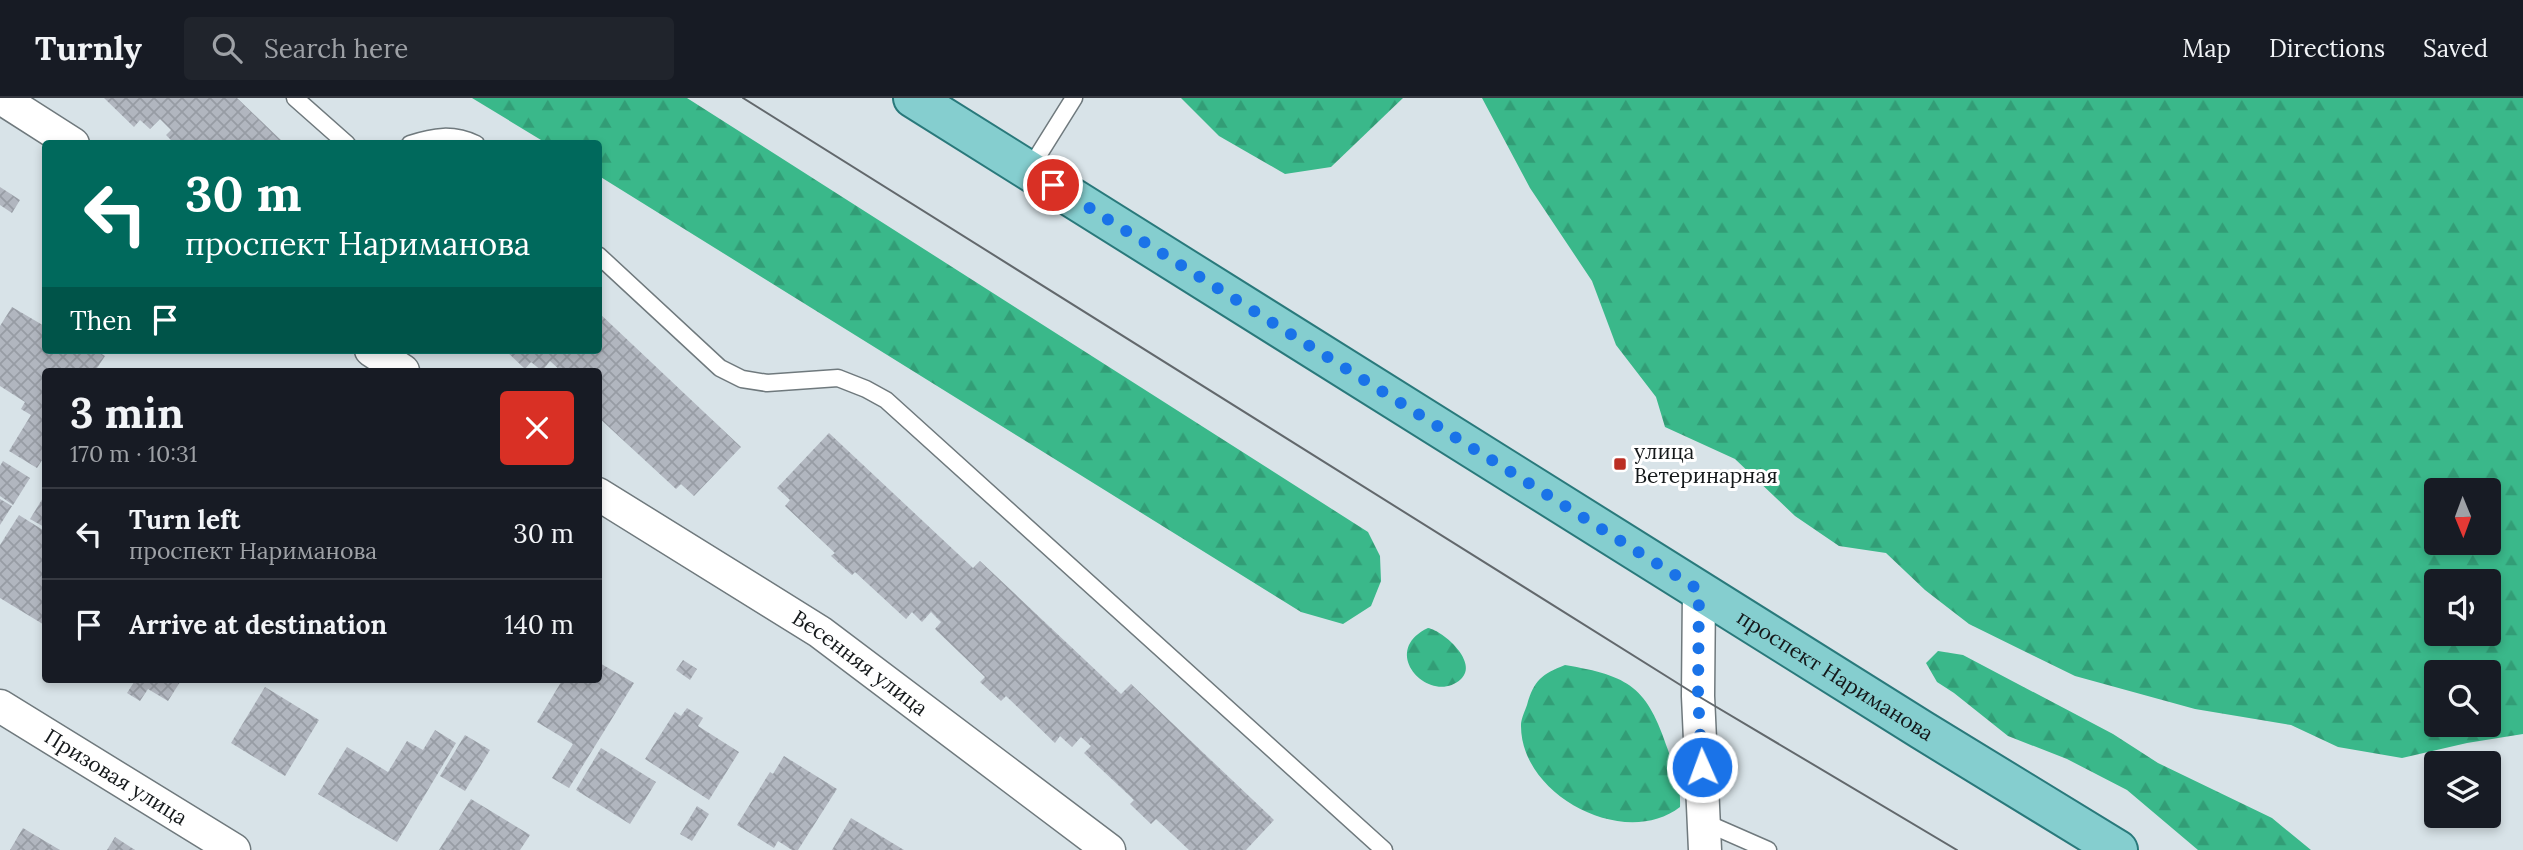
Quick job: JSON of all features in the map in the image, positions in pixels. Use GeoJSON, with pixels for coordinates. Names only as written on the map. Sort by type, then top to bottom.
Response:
{"type":"FeatureCollection","features":[{"type":"Feature","properties":{"kind":"main road","name":"проспект Нариманова"},"geometry":{"type":"LineString","coordinates":[[913,98],[2118,850]]}},
{"type":"Feature","properties":{"kind":"street"},"geometry":{"type":"LineString","coordinates":[[1,98],[68,140]]}},
{"type":"Feature","properties":{"kind":"street","name":"Весенняя улица"},"geometry":{"type":"LineString","coordinates":[[602,496],[820,632],[1109,850]]}},
{"type":"Feature","properties":{"kind":"street"},"geometry":{"type":"LineString","coordinates":[[1699,590],[1698,696],[1704,836]]}},
{"type":"Feature","properties":{"kind":"street","name":"Призовая улица"},"geometry":{"type":"LineString","coordinates":[[0,706],[234,850]]}},
{"type":"Feature","properties":{"kind":"lane"},"geometry":{"type":"LineString","coordinates":[[295,98],[342,140]]}},
{"type":"Feature","properties":{"kind":"lane"},"geometry":{"type":"LineString","coordinates":[[1029,170],[1074,98]]}},
{"type":"Feature","properties":{"kind":"lane"},"geometry":{"type":"LineString","coordinates":[[422,140],[435,136],[462,137],[468,140]]}},
{"type":"Feature","properties":{"kind":"lane"},"geometry":{"type":"LineString","coordinates":[[602,259],[720,368],[742,379],[767,383],[838,378],[886,400],[1384,850]]}},
{"type":"Feature","properties":{"kind":"lane"},"geometry":{"type":"LineString","coordinates":[[1704,836],[1768,850]]}},
{"type":"Feature","properties":{"kind":"green space"},"geometry":{"type":"Polygon","coordinates":[[[472,98],[687,98],[1368,532],[1380,556],[1381,581],[1371,606],[1343,624],[1301,612],[602,178],[602,140],[541,140],[472,98]]]}},
{"type":"Feature","properties":{"kind":"green space"},"geometry":{"type":"Polygon","coordinates":[[[1181,98],[1403,98],[1331,167],[1285,174],[1219,136],[1181,98]]]}},
{"type":"Feature","properties":{"kind":"green space"},"geometry":{"type":"Polygon","coordinates":[[[1482,98],[2523,98],[2523,734],[2424,751],[2402,758],[2338,747],[2291,725],[2195,709],[2075,676],[1969,624],[1925,590],[1886,553],[1839,546],[1795,516],[1735,459],[1665,427],[1656,397],[1616,345],[1592,281],[1530,188],[1482,98]]]}},
{"type":"Feature","properties":{"kind":"green space"},"geometry":{"type":"Polygon","coordinates":[[[1428,628],[1450,641],[1466,665],[1461,679],[1449,686],[1436,686],[1424,681],[1414,673],[1408,662],[1407,650],[1414,638],[1428,628]]]}},
{"type":"Feature","properties":{"kind":"green space"},"geometry":{"type":"Polygon","coordinates":[[[1938,651],[1963,655],[2113,734],[2158,763],[2272,818],[2311,850],[2198,850],[2127,790],[2067,759],[2008,736],[1937,682],[1926,663],[1938,651]]]}},
{"type":"Feature","properties":{"kind":"green space"},"geometry":{"type":"Polygon","coordinates":[[[1565,665],[1621,680],[1643,698],[1660,729],[1673,764],[1680,807],[1657,819],[1631,822],[1605,818],[1579,808],[1556,793],[1538,773],[1525,750],[1522,720],[1536,684],[1545,675],[1565,665]]]}},
{"type":"Feature","properties":{"kind":"building"},"geometry":{"type":"Polygon","coordinates":[[[104,98],[237,98],[281,140],[171,140],[166,135],[171,130],[160,119],[150,129],[140,120],[134,127],[104,98]]]}},
{"type":"Feature","properties":{"kind":"building"},"geometry":{"type":"Polygon","coordinates":[[[0,187],[20,200],[12,213],[0,205],[0,187]]]}},
{"type":"Feature","properties":{"kind":"building"},"geometry":{"type":"Polygon","coordinates":[[[12,307],[42,325],[42,354],[105,356],[97,368],[42,368],[42,460],[37,468],[9,451],[31,415],[21,409],[25,402],[0,386],[0,326],[12,307]]]}},
{"type":"Feature","properties":{"kind":"building"},"geometry":{"type":"Polygon","coordinates":[[[602,316],[741,447],[694,496],[681,484],[676,489],[602,421],[602,368],[558,368],[550,361],[544,368],[538,368],[531,362],[524,368],[509,354],[602,354],[602,316]]]}},
{"type":"Feature","properties":{"kind":"building"},"geometry":{"type":"Polygon","coordinates":[[[829,433],[973,568],[980,561],[1121,694],[1131,684],[1274,820],[1246,850],[1189,850],[1156,819],[1151,824],[1130,804],[1134,800],[1084,753],[1091,746],[1081,737],[1072,747],[1060,736],[1055,743],[1006,696],[1001,701],[980,682],[985,677],[935,629],[941,622],[931,612],[922,622],[912,612],[906,619],[855,572],[852,575],[831,556],[835,553],[785,506],[790,500],[777,488],[829,433]]]}},
{"type":"Feature","properties":{"kind":"building"},"geometry":{"type":"Polygon","coordinates":[[[3,461],[30,478],[13,505],[0,496],[0,466],[3,461]]]}},
{"type":"Feature","properties":{"kind":"building"},"geometry":{"type":"Polygon","coordinates":[[[0,499],[12,506],[0,525],[0,499]]]}},
{"type":"Feature","properties":{"kind":"building"},"geometry":{"type":"Polygon","coordinates":[[[42,500],[42,526],[30,519],[42,500]]]}},
{"type":"Feature","properties":{"kind":"building"},"geometry":{"type":"Polygon","coordinates":[[[19,515],[42,529],[42,624],[0,598],[0,545],[19,515]]]}},
{"type":"Feature","properties":{"kind":"building"},"geometry":{"type":"Polygon","coordinates":[[[683,660],[697,669],[690,680],[676,670],[683,660]]]}},
{"type":"Feature","properties":{"kind":"building"},"geometry":{"type":"Polygon","coordinates":[[[602,664],[634,683],[569,788],[552,778],[573,744],[537,722],[561,683],[602,683],[602,664]]]}},
{"type":"Feature","properties":{"kind":"building"},"geometry":{"type":"Polygon","coordinates":[[[133,683],[179,683],[168,701],[148,689],[140,701],[127,693],[133,683]]]}},
{"type":"Feature","properties":{"kind":"building"},"geometry":{"type":"Polygon","coordinates":[[[265,687],[319,720],[285,776],[231,743],[265,687]]]}},
{"type":"Feature","properties":{"kind":"building"},"geometry":{"type":"Polygon","coordinates":[[[687,708],[703,718],[698,726],[739,752],[709,800],[645,759],[675,712],[681,716],[687,708]]]}},
{"type":"Feature","properties":{"kind":"building"},"geometry":{"type":"Polygon","coordinates":[[[435,730],[456,743],[397,842],[318,794],[347,747],[388,772],[407,741],[423,750],[435,730]]]}},
{"type":"Feature","properties":{"kind":"building"},"geometry":{"type":"Polygon","coordinates":[[[465,735],[490,750],[465,791],[440,776],[465,735]]]}},
{"type":"Feature","properties":{"kind":"building"},"geometry":{"type":"Polygon","coordinates":[[[601,748],[656,782],[630,824],[576,790],[601,748]]]}},
{"type":"Feature","properties":{"kind":"building"},"geometry":{"type":"Polygon","coordinates":[[[784,756],[837,789],[798,850],[792,850],[778,841],[774,848],[737,825],[770,772],[773,774],[784,756]]]}},
{"type":"Feature","properties":{"kind":"building"},"geometry":{"type":"Polygon","coordinates":[[[471,799],[530,835],[520,850],[439,850],[471,799]]]}},
{"type":"Feature","properties":{"kind":"building"},"geometry":{"type":"Polygon","coordinates":[[[697,806],[709,814],[692,841],[680,834],[697,806]]]}},
{"type":"Feature","properties":{"kind":"building"},"geometry":{"type":"Polygon","coordinates":[[[851,818],[904,850],[832,850],[851,818]]]}},
{"type":"Feature","properties":{"kind":"building"},"geometry":{"type":"Polygon","coordinates":[[[23,828],[38,837],[60,850],[10,850],[23,828]]]}},
{"type":"Feature","properties":{"kind":"building"},"geometry":{"type":"Polygon","coordinates":[[[115,837],[135,850],[107,850],[115,837]]]}},
{"type":"Feature","properties":{"kind":"tram line"},"geometry":{"type":"LineString","coordinates":[[743,98],[1698,696],[1957,850]]}},
{"type":"Feature","properties":{"kind":"place","name":"улица Ветеринарная"},"geometry":{"type":"Point","coordinates":[1620,464]}},
{"type":"Feature","properties":{"kind":"route"},"geometry":{"type":"LineString","coordinates":[[1053,185],[1699,590],[1698,696],[1702,767]]}}]}
